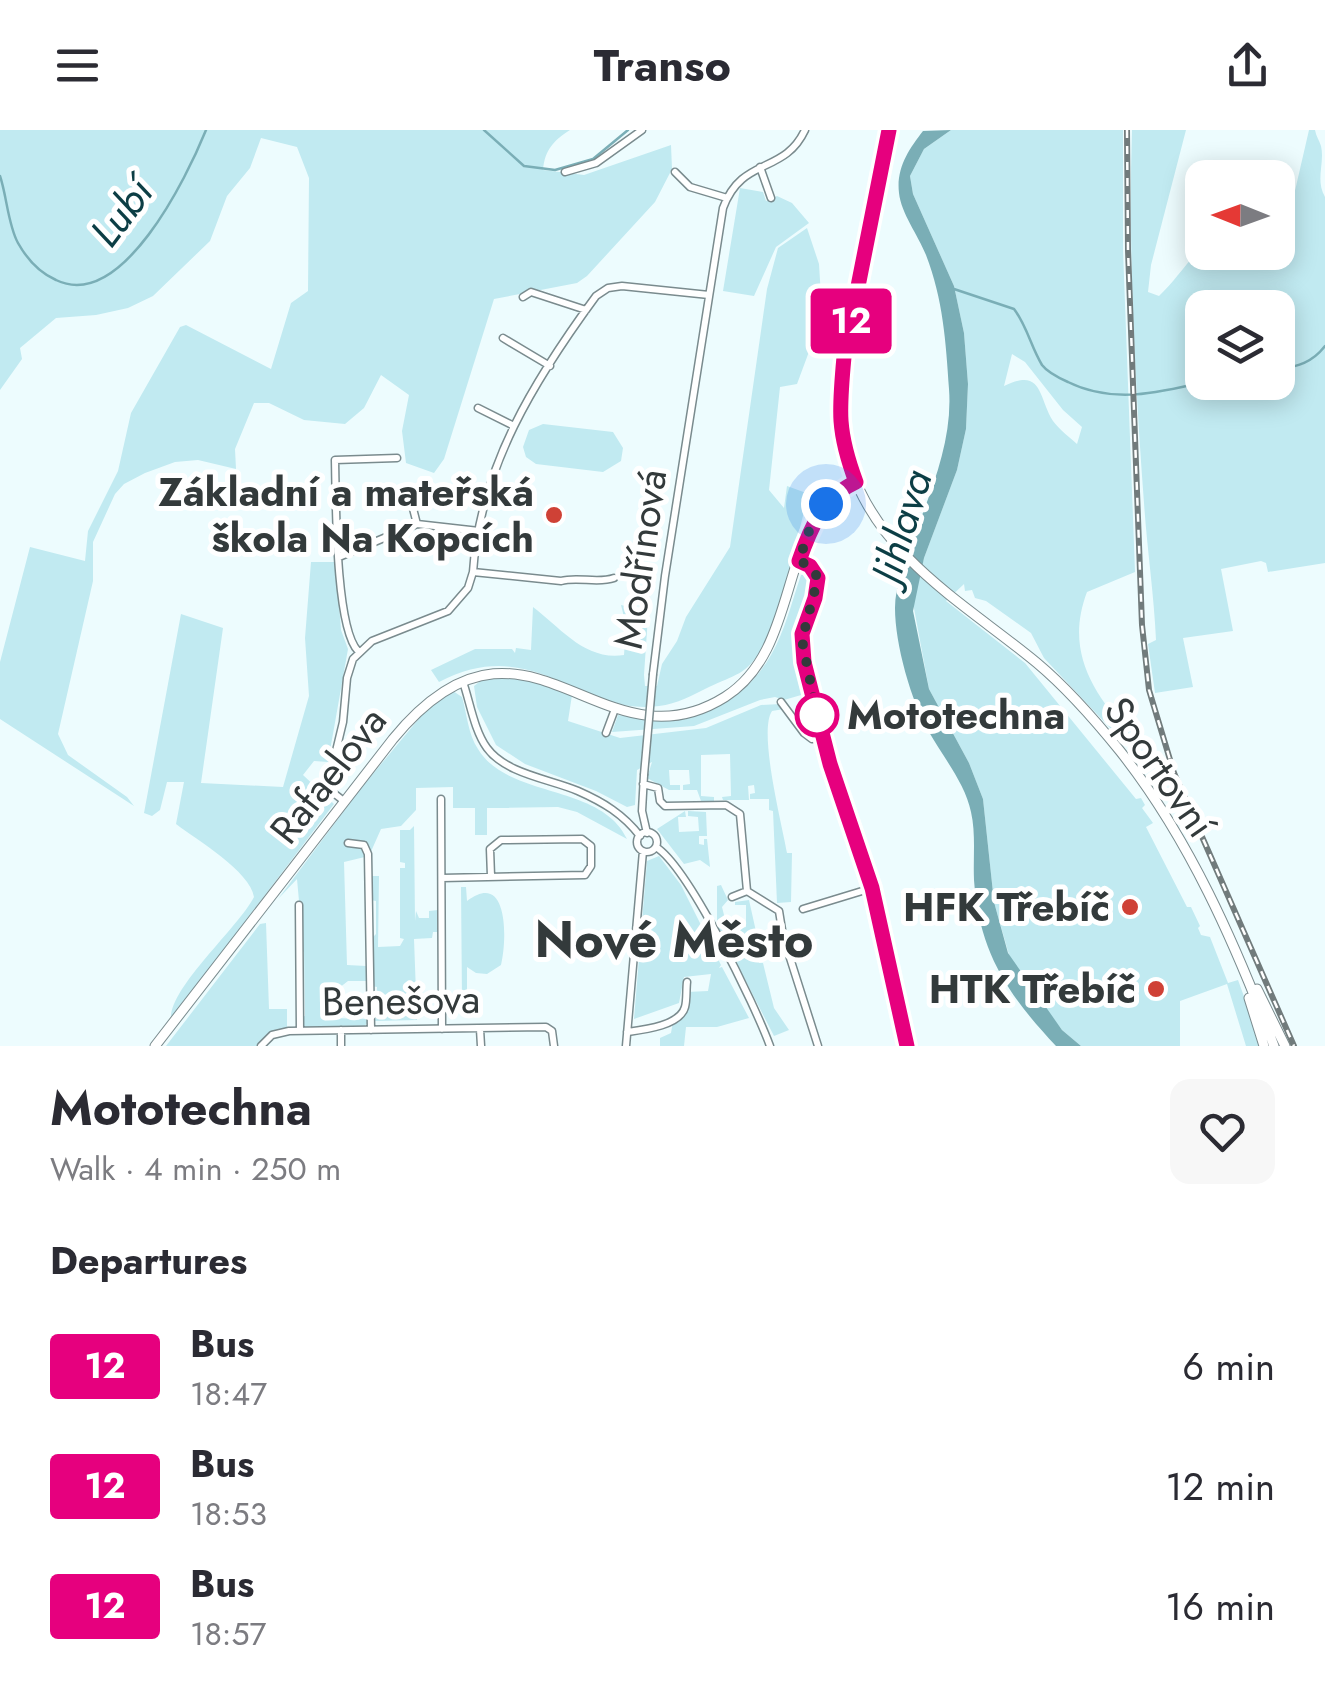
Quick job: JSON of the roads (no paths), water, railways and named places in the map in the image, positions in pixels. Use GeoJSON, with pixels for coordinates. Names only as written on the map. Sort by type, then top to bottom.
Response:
{"type":"FeatureCollection","features":[{"type":"Feature","properties":{"kind":"main road","name":"Sportovní"},"geometry":{"type":"LineString","coordinates":[[889,130],[840,393],[839,425],[851,484],[894,544],[940,587],[1051,676],[1118,749],[1168,821],[1238,957],[1274,1046]]}},
{"type":"Feature","properties":{"kind":"main road","name":"Rafaelova"},"geometry":{"type":"LineString","coordinates":[[156,1046],[410,717],[440,692],[463,680],[498,673],[528,675],[615,709],[646,716],[684,714],[709,706],[740,686],[762,660],[816,519],[830,500],[851,484]]}},
{"type":"Feature","properties":{"kind":"main road"},"geometry":{"type":"LineString","coordinates":[[1238,957],[1264,1046]]}},
{"type":"Feature","properties":{"kind":"main road"},"geometry":{"type":"LineString","coordinates":[[1238,957],[1285,1046]]}},
{"type":"Feature","properties":{"kind":"street"},"geometry":{"type":"LineString","coordinates":[[565,172],[596,162],[642,130]]}},
{"type":"Feature","properties":{"kind":"street"},"geometry":{"type":"LineString","coordinates":[[675,172],[690,187],[726,198],[740,178],[783,158],[803,131]]}},
{"type":"Feature","properties":{"kind":"street"},"geometry":{"type":"LineString","coordinates":[[760,167],[771,198]]}},
{"type":"Feature","properties":{"kind":"street","name":"Modřínová"},"geometry":{"type":"LineString","coordinates":[[643,834],[643,784],[664,576],[709,295],[715,228],[726,198]]}},
{"type":"Feature","properties":{"kind":"street"},"geometry":{"type":"LineString","coordinates":[[345,802],[332,791],[329,780],[347,678],[358,651],[372,641],[448,610],[468,588],[490,482],[512,425],[586,310],[602,292],[614,287],[709,295]]}},
{"type":"Feature","properties":{"kind":"street"},"geometry":{"type":"LineString","coordinates":[[523,297],[530,292],[586,310]]}},
{"type":"Feature","properties":{"kind":"street"},"geometry":{"type":"LineString","coordinates":[[503,338],[550,366]]}},
{"type":"Feature","properties":{"kind":"street"},"geometry":{"type":"LineString","coordinates":[[478,408],[512,425]]}},
{"type":"Feature","properties":{"kind":"street"},"geometry":{"type":"LineString","coordinates":[[358,651],[348,633],[334,460],[397,458]]}},
{"type":"Feature","properties":{"kind":"street"},"geometry":{"type":"LineString","coordinates":[[408,493],[417,524]]}},
{"type":"Feature","properties":{"kind":"street"},"geometry":{"type":"LineString","coordinates":[[339,557],[417,524],[479,531]]}},
{"type":"Feature","properties":{"kind":"street"},"geometry":{"type":"LineString","coordinates":[[799,561],[810,566],[818,578],[802,640],[822,735],[872,888],[908,1046]]}},
{"type":"Feature","properties":{"kind":"street"},"geometry":{"type":"LineString","coordinates":[[473,572],[560,582],[572,578],[614,578]]}},
{"type":"Feature","properties":{"kind":"street"},"geometry":{"type":"LineString","coordinates":[[463,680],[484,744],[495,756],[602,802],[643,834],[654,836],[656,847],[668,856],[690,886],[770,1046]]}},
{"type":"Feature","properties":{"kind":"street"},"geometry":{"type":"LineString","coordinates":[[780,702],[804,734],[812,739],[822,735]]}},
{"type":"Feature","properties":{"kind":"street"},"geometry":{"type":"LineString","coordinates":[[606,733],[615,709]]}},
{"type":"Feature","properties":{"kind":"street"},"geometry":{"type":"LineString","coordinates":[[643,784],[656,787],[665,806],[734,807],[740,814],[748,891]]}},
{"type":"Feature","properties":{"kind":"street"},"geometry":{"type":"LineString","coordinates":[[441,799],[442,1029]]}},
{"type":"Feature","properties":{"kind":"street"},"geometry":{"type":"LineString","coordinates":[[624,817],[642,812]]}},
{"type":"Feature","properties":{"kind":"street"},"geometry":{"type":"LineString","coordinates":[[626,1046],[643,851],[638,844],[643,834]]}},
{"type":"Feature","properties":{"kind":"street"},"geometry":{"type":"LineString","coordinates":[[442,878],[585,875],[591,866],[591,846],[582,839],[501,840],[490,849],[490,876]]}},
{"type":"Feature","properties":{"kind":"street"},"geometry":{"type":"LineString","coordinates":[[348,842],[364,845],[368,854],[371,1030]]}},
{"type":"Feature","properties":{"kind":"street"},"geometry":{"type":"LineString","coordinates":[[643,851],[656,847]]}},
{"type":"Feature","properties":{"kind":"street"},"geometry":{"type":"LineString","coordinates":[[803,909],[872,888]]}},
{"type":"Feature","properties":{"kind":"street"},"geometry":{"type":"LineString","coordinates":[[732,898],[748,891]]}},
{"type":"Feature","properties":{"kind":"street"},"geometry":{"type":"LineString","coordinates":[[748,891],[778,911],[818,1046]]}},
{"type":"Feature","properties":{"kind":"street"},"geometry":{"type":"LineString","coordinates":[[298,905],[300,1031]]}},
{"type":"Feature","properties":{"kind":"street"},"geometry":{"type":"LineString","coordinates":[[626,1032],[648,1030],[682,1014],[687,982]]}},
{"type":"Feature","properties":{"kind":"street","name":"Benešova"},"geometry":{"type":"LineString","coordinates":[[261,1046],[276,1034],[300,1031],[546,1026],[552,1031],[554,1046]]}},
{"type":"Feature","properties":{"kind":"street"},"geometry":{"type":"LineString","coordinates":[[480,1029],[480,1046]]}},
{"type":"Feature","properties":{"kind":"street"},"geometry":{"type":"LineString","coordinates":[[341,1030],[341,1046]]}},
{"type":"Feature","properties":{"kind":"waterway","name":"Lubí"},"geometry":{"type":"LineString","coordinates":[[0,176],[12,228],[25,255],[50,277],[81,285],[105,277],[149,235],[184,178],[206,130]]}},
{"type":"Feature","properties":{"kind":"waterway","name":"Lubí"},"geometry":{"type":"LineString","coordinates":[[484,130],[524,166],[555,170],[593,159],[628,130]]}},
{"type":"Feature","properties":{"kind":"waterway"},"geometry":{"type":"LineString","coordinates":[[954,289],[1014,309],[1044,368],[1085,389],[1118,395],[1185,386]]}},
{"type":"Feature","properties":{"kind":"waterway"},"geometry":{"type":"LineString","coordinates":[[1295,365],[1325,346]]}},
{"type":"Feature","properties":{"kind":"railway"},"geometry":{"type":"LineString","coordinates":[[1127,130],[1142,625],[1149,690],[1174,773],[1294,1046]]}},
{"type":"Feature","properties":{"kind":"place","name":"Základní a mateřská škola Na Kopcích"},"geometry":{"type":"Point","coordinates":[554,515]}},
{"type":"Feature","properties":{"kind":"place","name":"Mototechna"},"geometry":{"type":"Point","coordinates":[817,715]}},
{"type":"Feature","properties":{"kind":"place","name":"HFK Třebíč"},"geometry":{"type":"Point","coordinates":[1130,907]}},
{"type":"Feature","properties":{"kind":"place","name":"HTK Třebíč"},"geometry":{"type":"Point","coordinates":[1156,989]}},
{"type":"Feature","properties":{"kind":"district","name":"Nové Město"},"geometry":{"type":"Point","coordinates":[674,939]}},
{"type":"Feature","properties":{"kind":"water label","name":"Jihlava"},"geometry":{"type":"Point","coordinates":[901,526]}}]}
